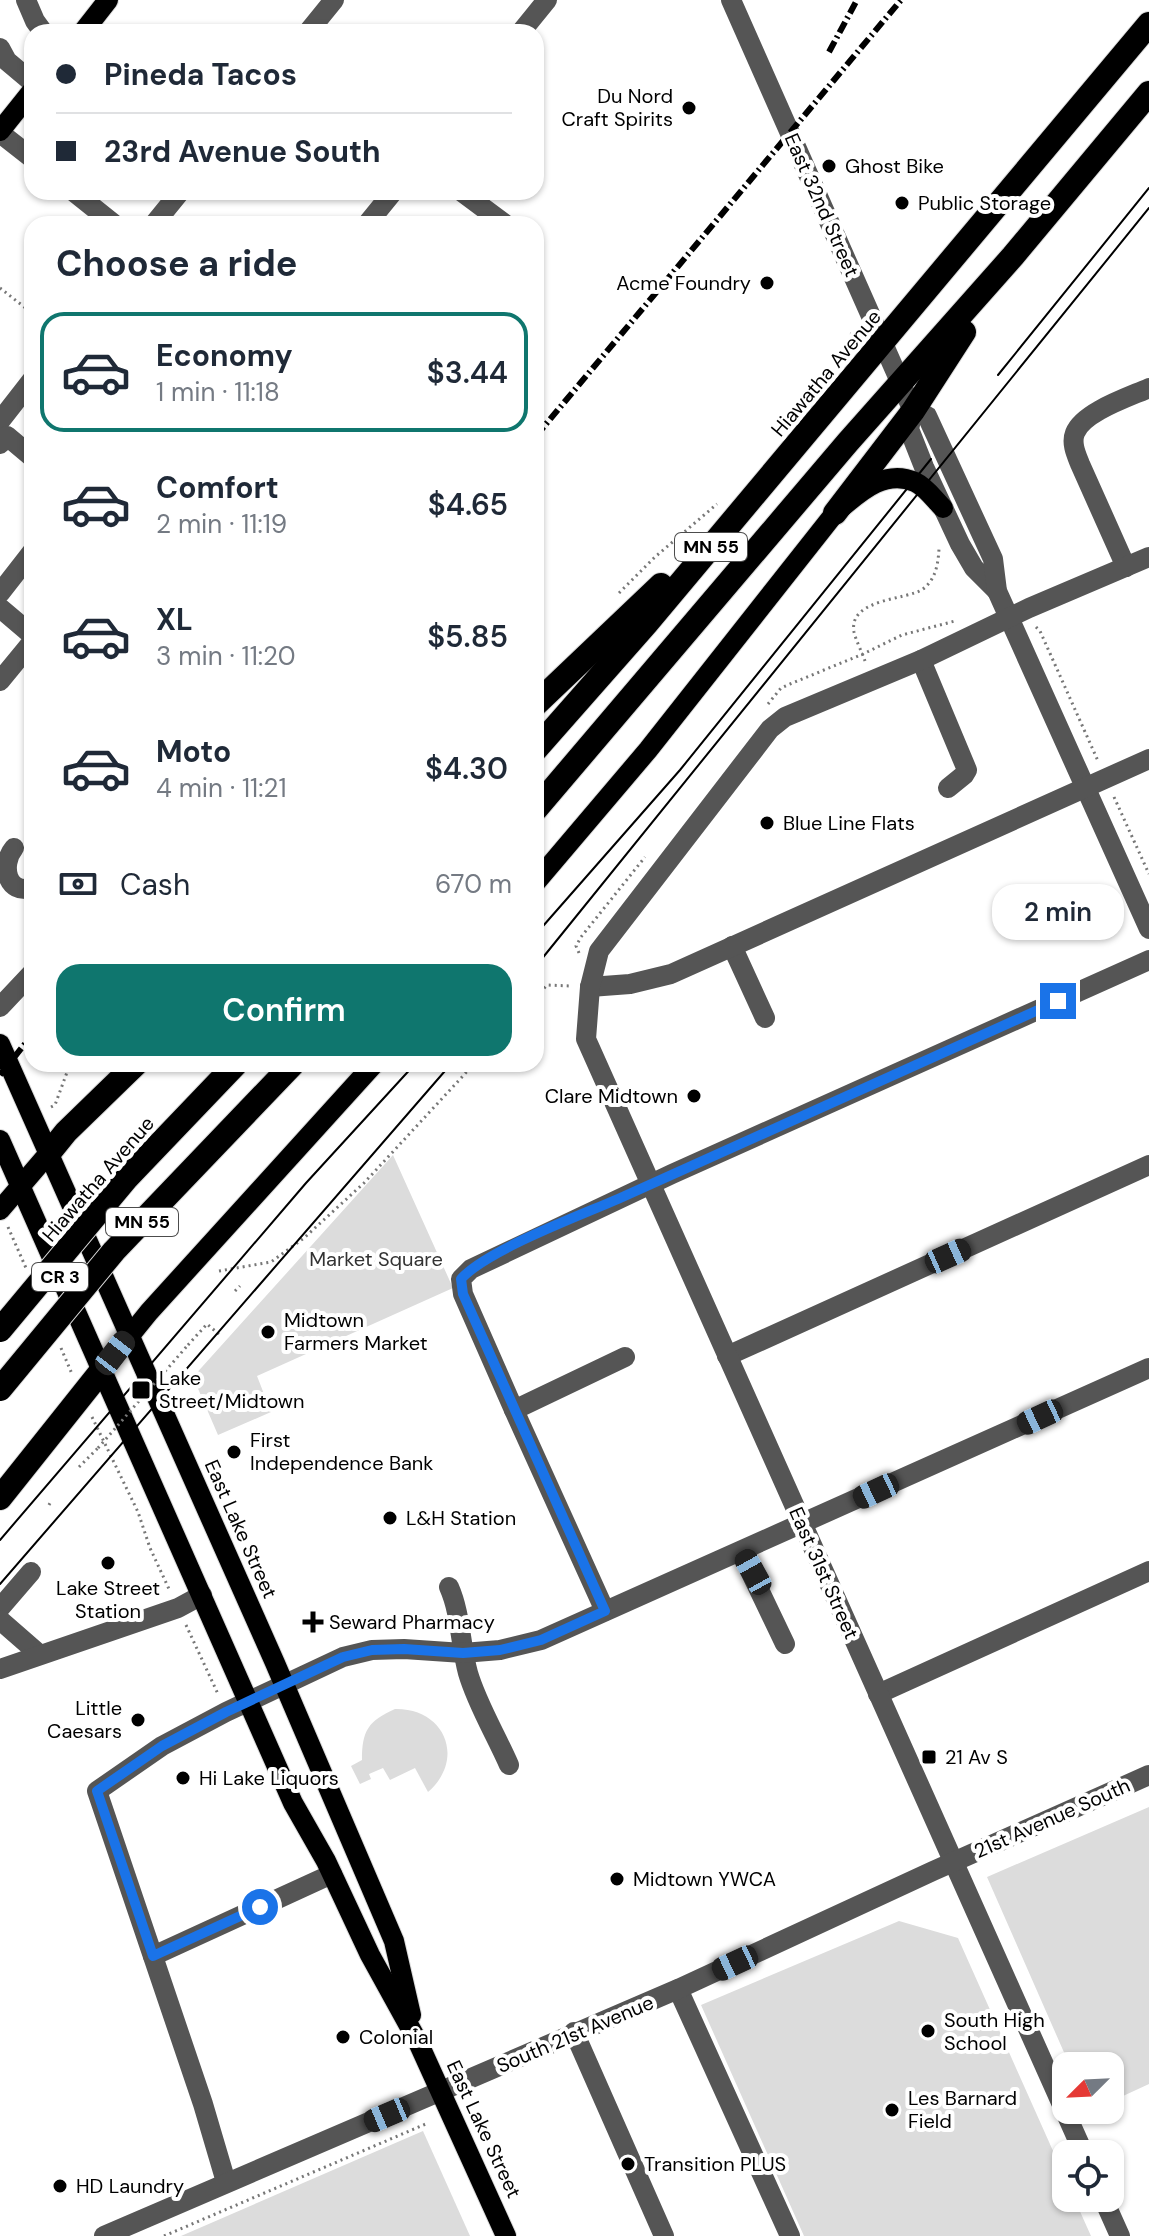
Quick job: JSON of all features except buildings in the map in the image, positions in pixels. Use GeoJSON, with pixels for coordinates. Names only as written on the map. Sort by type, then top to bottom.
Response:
{"type":"FeatureCollection","features":[{"type":"Feature","properties":{"kind":"highway","name":"Hiawatha Avenue"},"geometry":{"type":"LineString","coordinates":[[544,740],[647,623],[733,504],[884,343],[1149,24]]}},
{"type":"Feature","properties":{"kind":"highway","name":"MN 55"},"geometry":{"type":"LineString","coordinates":[[544,800],[901,382],[1013,256],[1149,93]]}},
{"type":"Feature","properties":{"kind":"highway"},"geometry":{"type":"LineString","coordinates":[[835,513],[913,411],[1013,256]]}},
{"type":"Feature","properties":{"kind":"highway"},"geometry":{"type":"LineString","coordinates":[[544,696],[733,504]]}},
{"type":"Feature","properties":{"kind":"highway"},"geometry":{"type":"LineString","coordinates":[[49,1153],[66,1132],[128,1072]]}},
{"type":"Feature","properties":{"kind":"highway","name":"Hiawatha Avenue"},"geometry":{"type":"LineString","coordinates":[[0,1330],[126,1179],[228,1072]]}},
{"type":"Feature","properties":{"kind":"highway","name":"MN 55"},"geometry":{"type":"LineString","coordinates":[[0,1389],[114,1251],[285,1072]]}},
{"type":"Feature","properties":{"kind":"highway"},"geometry":{"type":"LineString","coordinates":[[0,1498],[102,1370]]}},
{"type":"Feature","properties":{"kind":"main road"},"geometry":{"type":"LineString","coordinates":[[90,24],[108,0]]}},
{"type":"Feature","properties":{"kind":"main road"},"geometry":{"type":"LineString","coordinates":[[0,132],[24,101]]}},
{"type":"Feature","properties":{"kind":"main road"},"geometry":{"type":"LineString","coordinates":[[544,873],[648,750],[835,513],[864,488],[890,479],[913,481],[943,508]]}},
{"type":"Feature","properties":{"kind":"main road","name":"East Lake Street"},"geometry":{"type":"LineString","coordinates":[[0,1044],[284,1684],[394,1941],[418,2042]]}},
{"type":"Feature","properties":{"kind":"main road"},"geometry":{"type":"LineString","coordinates":[[102,1370],[128,1336],[367,1072]]}},
{"type":"Feature","properties":{"kind":"main road","name":"East Lake Street"},"geometry":{"type":"LineString","coordinates":[[0,1140],[293,1803],[418,2042],[506,2236]]}},
{"type":"Feature","properties":{"kind":"main road"},"geometry":{"type":"LineString","coordinates":[[0,1210],[49,1153]]}},
{"type":"Feature","properties":{"kind":"street"},"geometry":{"type":"LineString","coordinates":[[26,0],[37,24]]}},
{"type":"Feature","properties":{"kind":"street"},"geometry":{"type":"LineString","coordinates":[[314,24],[334,0]]}},
{"type":"Feature","properties":{"kind":"street"},"geometry":{"type":"LineString","coordinates":[[528,24],[547,0]]}},
{"type":"Feature","properties":{"kind":"street","name":"East 32nd Street"},"geometry":{"type":"LineString","coordinates":[[731,0],[901,382],[913,411],[909,429],[943,508],[974,568],[997,591]]}},
{"type":"Feature","properties":{"kind":"street"},"geometry":{"type":"LineString","coordinates":[[0,48],[7,61],[24,75]]}},
{"type":"Feature","properties":{"kind":"street"},"geometry":{"type":"LineString","coordinates":[[0,132],[24,152]]}},
{"type":"Feature","properties":{"kind":"street"},"geometry":{"type":"LineString","coordinates":[[84,200],[104,216]]}},
{"type":"Feature","properties":{"kind":"street"},"geometry":{"type":"LineString","coordinates":[[160,216],[174,200]]}},
{"type":"Feature","properties":{"kind":"street"},"geometry":{"type":"LineString","coordinates":[[374,216],[386,200]]}},
{"type":"Feature","properties":{"kind":"street"},"geometry":{"type":"LineString","coordinates":[[473,200],[494,216]]}},
{"type":"Feature","properties":{"kind":"street"},"geometry":{"type":"LineString","coordinates":[[1126,567],[1080,464],[1074,434],[1084,420],[1149,388]]}},
{"type":"Feature","properties":{"kind":"street"},"geometry":{"type":"LineString","coordinates":[[0,421],[24,397]]}},
{"type":"Feature","properties":{"kind":"street","name":"East 32nd Street"},"geometry":{"type":"LineString","coordinates":[[913,411],[927,416],[938,436],[993,559],[997,591],[1149,929]]}},
{"type":"Feature","properties":{"kind":"street"},"geometry":{"type":"LineString","coordinates":[[0,444],[7,436],[24,450]]}},
{"type":"Feature","properties":{"kind":"street","name":"East 31st Street"},"geometry":{"type":"LineString","coordinates":[[1078,2140],[586,1039],[590,987],[599,951],[770,729],[785,717],[921,660],[1009,617],[1149,557]]}},
{"type":"Feature","properties":{"kind":"street"},"geometry":{"type":"LineString","coordinates":[[0,593],[24,562]]}},
{"type":"Feature","properties":{"kind":"street"},"geometry":{"type":"LineString","coordinates":[[0,608],[24,628]]}},
{"type":"Feature","properties":{"kind":"street"},"geometry":{"type":"LineString","coordinates":[[0,681],[24,652]]}},
{"type":"Feature","properties":{"kind":"street"},"geometry":{"type":"LineString","coordinates":[[921,660],[967,770],[948,788]]}},
{"type":"Feature","properties":{"kind":"street"},"geometry":{"type":"LineString","coordinates":[[590,987],[630,984],[671,974],[1149,759]]}},
{"type":"Feature","properties":{"kind":"street"},"geometry":{"type":"LineString","coordinates":[[14,848],[6,858],[6,873],[15,887],[24,889]]}},
{"type":"Feature","properties":{"kind":"street"},"geometry":{"type":"LineString","coordinates":[[732,946],[765,1018]]}},
{"type":"Feature","properties":{"kind":"street"},"geometry":{"type":"LineString","coordinates":[[605,1611],[463,1294],[461,1279],[471,1269],[499,1253],[1149,960]]}},
{"type":"Feature","properties":{"kind":"street"},"geometry":{"type":"LineString","coordinates":[[0,1007],[24,982]]}},
{"type":"Feature","properties":{"kind":"street"},"geometry":{"type":"LineString","coordinates":[[727,1356],[1149,1165]]}},
{"type":"Feature","properties":{"kind":"street"},"geometry":{"type":"LineString","coordinates":[[514,1410],[625,1357]]}},
{"type":"Feature","properties":{"kind":"street"},"geometry":{"type":"LineString","coordinates":[[226,2182],[203,2104],[97,1791],[162,1746],[343,1657],[372,1650],[463,1653],[500,1650],[541,1640],[1149,1368]]}},
{"type":"Feature","properties":{"kind":"street"},"geometry":{"type":"LineString","coordinates":[[741,1552],[785,1644]]}},
{"type":"Feature","properties":{"kind":"street"},"geometry":{"type":"LineString","coordinates":[[878,1694],[1149,1571]]}},
{"type":"Feature","properties":{"kind":"street"},"geometry":{"type":"LineString","coordinates":[[0,1608],[31,1572]]}},
{"type":"Feature","properties":{"kind":"street"},"geometry":{"type":"LineString","coordinates":[[449,1587],[458,1608],[469,1677],[509,1765]]}},
{"type":"Feature","properties":{"kind":"street"},"geometry":{"type":"LineString","coordinates":[[0,1669],[178,1608],[202,1595]]}},
{"type":"Feature","properties":{"kind":"street"},"geometry":{"type":"LineString","coordinates":[[0,1620],[39,1654]]}},
{"type":"Feature","properties":{"kind":"street","name":"21st Avenue South"},"geometry":{"type":"LineString","coordinates":[[954,1861],[1149,1775]]}},
{"type":"Feature","properties":{"kind":"street","name":"South 21st Avenue"},"geometry":{"type":"LineString","coordinates":[[104,2236],[678,1989],[954,1861]]}},
{"type":"Feature","properties":{"kind":"street"},"geometry":{"type":"LineString","coordinates":[[153,1956],[332,1874]]}},
{"type":"Feature","properties":{"kind":"street"},"geometry":{"type":"LineString","coordinates":[[678,1989],[790,2236]]}},
{"type":"Feature","properties":{"kind":"street"},"geometry":{"type":"LineString","coordinates":[[574,2032],[664,2236]]}},
{"type":"Feature","properties":{"kind":"street"},"geometry":{"type":"LineString","coordinates":[[1109,2212],[1120,2236]]}},
{"type":"Feature","properties":{"kind":"path"},"geometry":{"type":"LineString","coordinates":[[0,288],[24,307]]}},
{"type":"Feature","properties":{"kind":"path"},"geometry":{"type":"LineString","coordinates":[[845,355],[852,332]]}},
{"type":"Feature","properties":{"kind":"path"},"geometry":{"type":"LineString","coordinates":[[612,601],[655,557],[733,504]]}},
{"type":"Feature","properties":{"kind":"path"},"geometry":{"type":"LineString","coordinates":[[872,680],[853,630],[857,619],[877,602],[925,588],[935,574],[940,541]]}},
{"type":"Feature","properties":{"kind":"path"},"geometry":{"type":"LineString","coordinates":[[1036,627],[1149,874]]}},
{"type":"Feature","properties":{"kind":"path"},"geometry":{"type":"LineString","coordinates":[[55,1105],[67,1072]]}},
{"type":"Feature","properties":{"kind":"path"},"geometry":{"type":"LineString","coordinates":[[219,1271],[271,1262],[304,1238],[364,1183],[467,1072]]}},
{"type":"Feature","properties":{"kind":"path"},"geometry":{"type":"LineString","coordinates":[[235,1291],[240,1286]]}},
{"type":"Feature","properties":{"kind":"path"},"geometry":{"type":"LineString","coordinates":[[79,1467],[207,1324],[221,1336]]}},
{"type":"Feature","properties":{"kind":"path"},"geometry":{"type":"LineString","coordinates":[[93,1419],[138,1512],[150,1548],[220,1698]]}},
{"type":"Feature","properties":{"kind":"path"},"geometry":{"type":"LineString","coordinates":[[164,2236],[428,2123]]}},
{"type":"Feature","properties":{"kind":"green space","name":"Market Square"},"geometry":{"type":"Polygon","coordinates":[[[393,1155],[453,1288],[257,1376],[271,1412],[218,1435],[193,1377],[393,1155]]]}},
{"type":"Feature","properties":{"kind":"green space"},"geometry":{"type":"Polygon","coordinates":[[[395,1709],[427,1717],[444,1738],[446,1765],[440,1779],[428,1792],[415,1768],[390,1780],[383,1768],[369,1774],[371,1779],[360,1784],[351,1766],[362,1760],[363,1741],[368,1728],[378,1718],[395,1709]]]}},
{"type":"Feature","properties":{"kind":"green space"},"geometry":{"type":"Polygon","coordinates":[[[1149,1807],[1149,2084],[1124,2096],[1124,2052],[1064,2052],[987,1877],[1149,1807]]]}},
{"type":"Feature","properties":{"kind":"green space","name":"Les Barnard Field"},"geometry":{"type":"Polygon","coordinates":[[[899,1921],[958,1938],[1052,2149],[1052,2212],[1080,2212],[1091,2236],[804,2236],[701,2005],[899,1921]]]}},
{"type":"Feature","properties":{"kind":"green space"},"geometry":{"type":"Polygon","coordinates":[[[423,2131],[470,2236],[181,2236],[423,2131]]]}},
{"type":"Feature","properties":{"kind":"tram line"},"geometry":{"type":"LineString","coordinates":[[998,375],[1149,188]]}},
{"type":"Feature","properties":{"kind":"tram line"},"geometry":{"type":"LineString","coordinates":[[544,956],[1149,208]]}},
{"type":"Feature","properties":{"kind":"tram line"},"geometry":{"type":"LineString","coordinates":[[544,925],[680,770],[931,459]]}},
{"type":"Feature","properties":{"kind":"tram line"},"geometry":{"type":"LineString","coordinates":[[0,1540],[306,1183],[408,1072]]}},
{"type":"Feature","properties":{"kind":"tram line"},"geometry":{"type":"LineString","coordinates":[[0,1584],[444,1072]]}},
{"type":"Feature","properties":{"kind":"railway"},"geometry":{"type":"LineString","coordinates":[[829,52],[857,0]]}},
{"type":"Feature","properties":{"kind":"railway"},"geometry":{"type":"LineString","coordinates":[[544,426],[901,0]]}},
{"type":"Feature","properties":{"kind":"railway"},"geometry":{"type":"LineString","coordinates":[[0,1075],[24,1045]]}},
{"type":"Feature","properties":{"kind":"place","name":"Du Nord Craft Spirits"},"geometry":{"type":"Point","coordinates":[689,108]}},
{"type":"Feature","properties":{"kind":"place","name":"Ghost Bike"},"geometry":{"type":"Point","coordinates":[829,166]}},
{"type":"Feature","properties":{"kind":"place","name":"Public Storage"},"geometry":{"type":"Point","coordinates":[902,203]}},
{"type":"Feature","properties":{"kind":"place","name":"Acme Foundry"},"geometry":{"type":"Point","coordinates":[767,283]}},
{"type":"Feature","properties":{"kind":"place","name":"Blue Line Flats"},"geometry":{"type":"Point","coordinates":[767,823]}},
{"type":"Feature","properties":{"kind":"place","name":"Clare Midtown"},"geometry":{"type":"Point","coordinates":[694,1096]}},
{"type":"Feature","properties":{"kind":"place","name":"Midtown Farmers Market"},"geometry":{"type":"Point","coordinates":[268,1332]}},
{"type":"Feature","properties":{"kind":"place","name":"Lake Street/Midtown"},"geometry":{"type":"Point","coordinates":[141,1390]}},
{"type":"Feature","properties":{"kind":"place","name":"First Independence Bank"},"geometry":{"type":"Point","coordinates":[234,1452]}},
{"type":"Feature","properties":{"kind":"place","name":"L&H Station"},"geometry":{"type":"Point","coordinates":[390,1518]}},
{"type":"Feature","properties":{"kind":"place","name":"Lake Street Station"},"geometry":{"type":"Point","coordinates":[108,1563]}},
{"type":"Feature","properties":{"kind":"place","name":"Seward Pharmacy"},"geometry":{"type":"Point","coordinates":[313,1622]}},
{"type":"Feature","properties":{"kind":"place","name":"Little Caesars"},"geometry":{"type":"Point","coordinates":[138,1720]}},
{"type":"Feature","properties":{"kind":"place","name":"21 Av S"},"geometry":{"type":"Point","coordinates":[929,1757]}},
{"type":"Feature","properties":{"kind":"place","name":"Hi Lake Liquors"},"geometry":{"type":"Point","coordinates":[183,1778]}},
{"type":"Feature","properties":{"kind":"place","name":"Midtown YWCA"},"geometry":{"type":"Point","coordinates":[617,1879]}},
{"type":"Feature","properties":{"kind":"place","name":"South High School"},"geometry":{"type":"Point","coordinates":[928,2031]}},
{"type":"Feature","properties":{"kind":"place","name":"Colonial"},"geometry":{"type":"Point","coordinates":[343,2037]}},
{"type":"Feature","properties":{"kind":"place","name":"Les Barnard Field"},"geometry":{"type":"Point","coordinates":[892,2110]}},
{"type":"Feature","properties":{"kind":"place","name":"Transition PLUS"},"geometry":{"type":"Point","coordinates":[628,2164]}},
{"type":"Feature","properties":{"kind":"place","name":"HD Laundry"},"geometry":{"type":"Point","coordinates":[60,2186]}},
{"type":"Feature","properties":{"kind":"route"},"geometry":{"type":"LineString","coordinates":[[260,1907],[153,1956],[97,1791],[162,1746],[343,1657],[372,1650],[463,1653],[500,1650],[541,1640],[605,1611],[463,1294],[461,1279],[471,1269],[499,1253],[1058,1001]]}}]}
